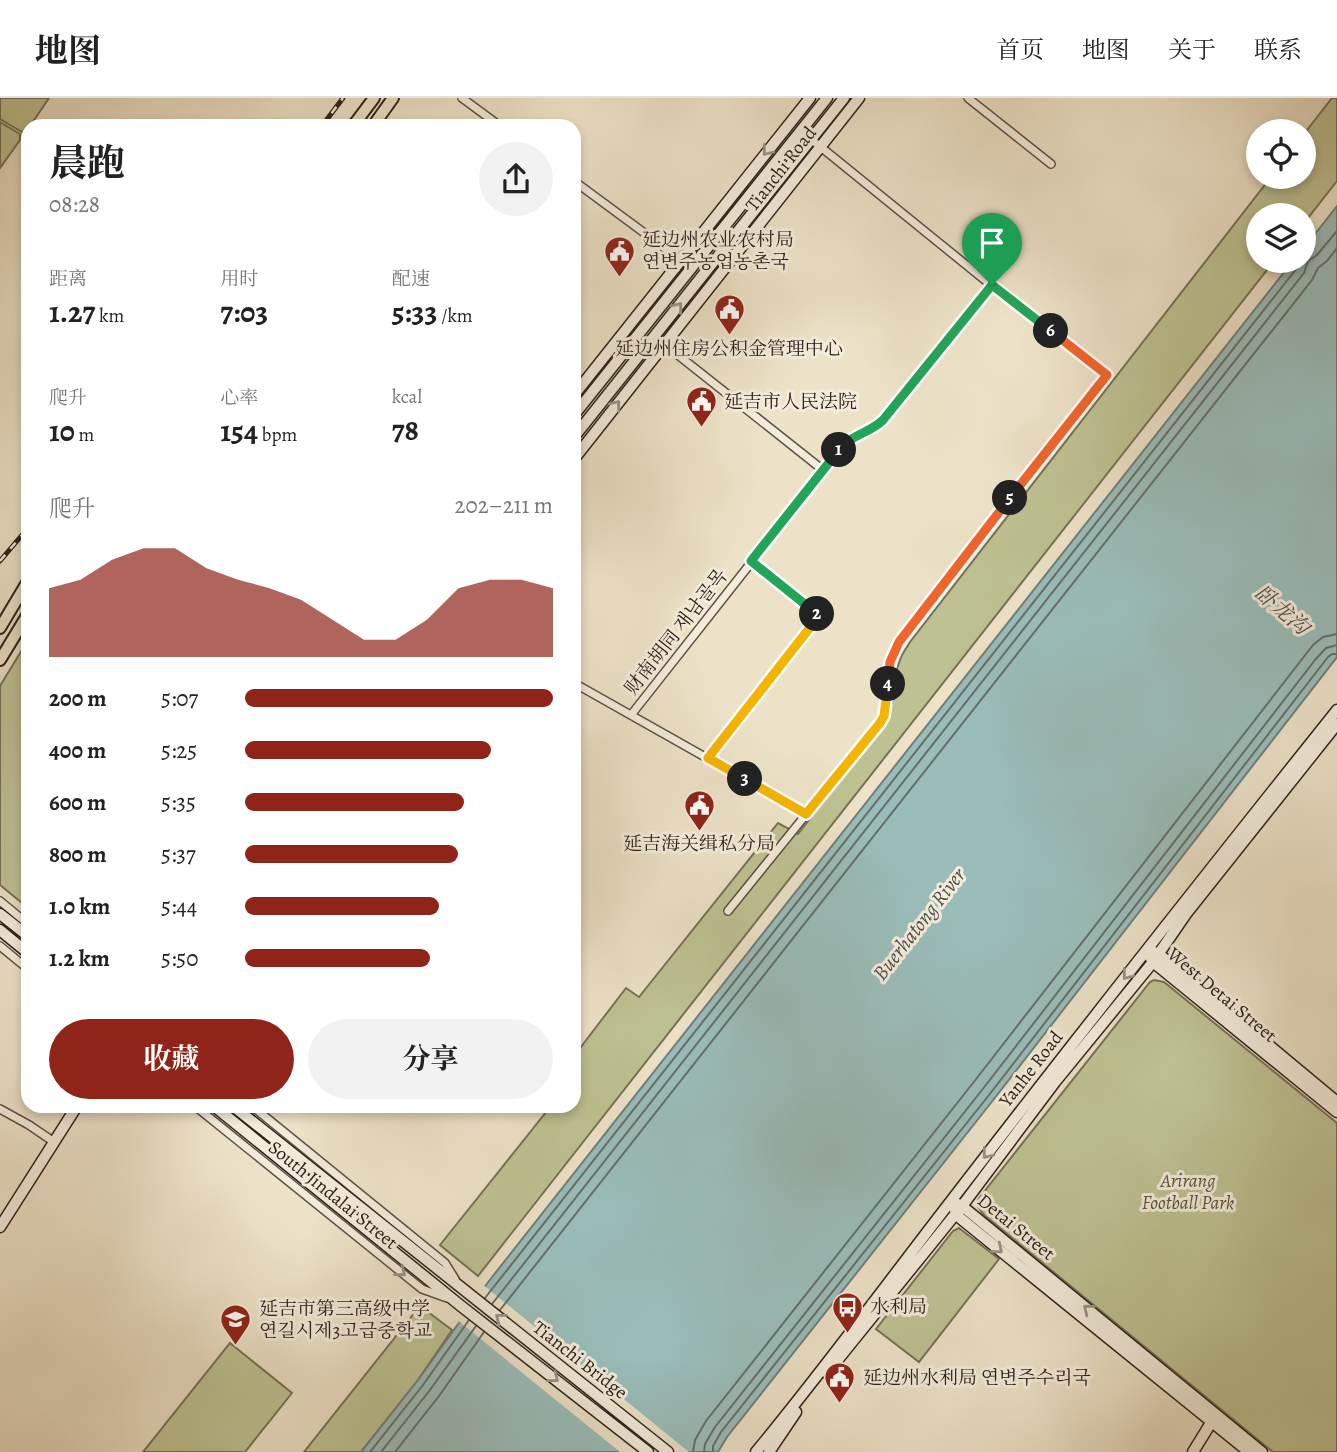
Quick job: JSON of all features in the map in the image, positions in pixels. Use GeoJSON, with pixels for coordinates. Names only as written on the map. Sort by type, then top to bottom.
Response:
{"type":"FeatureCollection","features":[{"type":"Feature","properties":{"kind":"main road"},"geometry":{"type":"LineString","coordinates":[[359,119],[374,98]]}},
{"type":"Feature","properties":{"kind":"main road"},"geometry":{"type":"LineString","coordinates":[[378,119],[393,98]]}},
{"type":"Feature","properties":{"kind":"main road","name":"Tianchi Road"},"geometry":{"type":"LineString","coordinates":[[581,386],[810,98]]}},
{"type":"Feature","properties":{"kind":"main road","name":"Tianchi Road"},"geometry":{"type":"LineString","coordinates":[[581,406],[827,98]]}},
{"type":"Feature","properties":{"kind":"main road","name":"Tianchi Road"},"geometry":{"type":"LineString","coordinates":[[581,428],[844,98]]}},
{"type":"Feature","properties":{"kind":"main road","name":"Tianchi Road"},"geometry":{"type":"LineString","coordinates":[[581,450],[859,98]]}},
{"type":"Feature","properties":{"kind":"main road"},"geometry":{"type":"LineString","coordinates":[[0,628],[21,593]]}},
{"type":"Feature","properties":{"kind":"main road"},"geometry":{"type":"LineString","coordinates":[[0,660],[21,626]]}},
{"type":"Feature","properties":{"kind":"main road","name":"Yanhe Road"},"geometry":{"type":"LineString","coordinates":[[756,1452],[1146,950],[1337,710]]}},
{"type":"Feature","properties":{"kind":"main road","name":"Yanhe Road"},"geometry":{"type":"LineString","coordinates":[[773,1449],[807,1398],[959,1209],[1055,1082],[1156,958],[1186,914],[1337,724]]}},
{"type":"Feature","properties":{"kind":"main road"},"geometry":{"type":"LineString","coordinates":[[0,914],[21,930]]}},
{"type":"Feature","properties":{"kind":"main road"},"geometry":{"type":"LineString","coordinates":[[0,930],[21,947]]}},
{"type":"Feature","properties":{"kind":"main road","name":"West Detai Street"},"geometry":{"type":"LineString","coordinates":[[1146,950],[1337,1102]]}},
{"type":"Feature","properties":{"kind":"main road","name":"West Detai Street"},"geometry":{"type":"LineString","coordinates":[[1156,958],[1337,1112]]}},
{"type":"Feature","properties":{"kind":"main road"},"geometry":{"type":"LineString","coordinates":[[0,1227],[73,1113]]}},
{"type":"Feature","properties":{"kind":"main road","name":"South Jindalai Street"},"geometry":{"type":"LineString","coordinates":[[223,1113],[458,1303]]}},
{"type":"Feature","properties":{"kind":"main road","name":"South Jindalai Street"},"geometry":{"type":"LineString","coordinates":[[242,1113],[466,1292]]}},
{"type":"Feature","properties":{"kind":"main road","name":"Detai Street"},"geometry":{"type":"LineString","coordinates":[[951,1201],[1214,1418],[1262,1452]]}},
{"type":"Feature","properties":{"kind":"main road","name":"Tianchi Bridge"},"geometry":{"type":"LineString","coordinates":[[466,1292],[668,1452]]}},
{"type":"Feature","properties":{"kind":"main road","name":"Tianchi Bridge"},"geometry":{"type":"LineString","coordinates":[[458,1303],[648,1452]]}},
{"type":"Feature","properties":{"kind":"main road"},"geometry":{"type":"LineString","coordinates":[[1193,1452],[1214,1418]]}},
{"type":"Feature","properties":{"kind":"main road","name":"Detai Street"},"geometry":{"type":"LineString","coordinates":[[1214,1418],[1249,1452]]}},
{"type":"Feature","properties":{"kind":"street"},"geometry":{"type":"LineString","coordinates":[[462,98],[490,119]]}},
{"type":"Feature","properties":{"kind":"street"},"geometry":{"type":"LineString","coordinates":[[968,98],[1051,164]]}},
{"type":"Feature","properties":{"kind":"street"},"geometry":{"type":"LineString","coordinates":[[728,911],[880,723],[886,705],[890,662],[899,642],[1107,375],[801,131]]}},
{"type":"Feature","properties":{"kind":"street"},"geometry":{"type":"LineString","coordinates":[[581,186],[681,260]]}},
{"type":"Feature","properties":{"kind":"street","name":"财南胡同 재남골목"},"geometry":{"type":"LineString","coordinates":[[631,715],[823,470],[844,445],[883,420],[992,285]]}},
{"type":"Feature","properties":{"kind":"street"},"geometry":{"type":"LineString","coordinates":[[654,336],[823,470]]}},
{"type":"Feature","properties":{"kind":"street"},"geometry":{"type":"LineString","coordinates":[[708,758],[819,616],[751,561]]}},
{"type":"Feature","properties":{"kind":"street"},"geometry":{"type":"LineString","coordinates":[[581,687],[806,814]]}},
{"type":"Feature","properties":{"kind":"street"},"geometry":{"type":"LineString","coordinates":[[0,901],[21,918]]}},
{"type":"Feature","properties":{"kind":"street"},"geometry":{"type":"LineString","coordinates":[[0,946],[21,963]]}},
{"type":"Feature","properties":{"kind":"street"},"geometry":{"type":"LineString","coordinates":[[0,1109],[54,1142]]}},
{"type":"Feature","properties":{"kind":"street","name":"South Jindalai Street"},"geometry":{"type":"LineString","coordinates":[[204,1113],[422,1289],[458,1303]]}},
{"type":"Feature","properties":{"kind":"street","name":"South Jindalai Street"},"geometry":{"type":"LineString","coordinates":[[261,1113],[444,1263],[466,1292]]}},
{"type":"Feature","properties":{"kind":"green space"},"geometry":{"type":"Polygon","coordinates":[[[0,98],[49,98],[35,119],[21,119],[21,131],[0,119],[0,98]]]}},
{"type":"Feature","properties":{"kind":"green space"},"geometry":{"type":"Polygon","coordinates":[[[1332,98],[1337,98],[1337,181],[1316,208],[1316,203],[1251,203],[1262,189],[1316,189],[1316,119],[1332,98]]]}},
{"type":"Feature","properties":{"kind":"green space"},"geometry":{"type":"Polygon","coordinates":[[[0,122],[20,134],[20,140],[0,168],[0,122]]]}},
{"type":"Feature","properties":{"kind":"green space"},"geometry":{"type":"Polygon","coordinates":[[[1246,209],[1246,273],[1265,273],[478,1276],[440,1245],[545,1113],[581,1113],[581,1047],[626,988],[639,997],[778,823],[798,834],[886,721],[893,699],[896,671],[910,642],[1246,209]]]}},
{"type":"Feature","properties":{"kind":"green space"},"geometry":{"type":"Polygon","coordinates":[[[21,652],[21,902],[0,885],[0,686],[21,652]]]}},
{"type":"Feature","properties":{"kind":"green space","name":"Arirang Football Park"},"geometry":{"type":"Polygon","coordinates":[[[1154,980],[1164,982],[1337,1123],[1337,1452],[1273,1452],[984,1215],[978,1207],[980,1197],[1154,980]]]}},
{"type":"Feature","properties":{"kind":"green space"},"geometry":{"type":"Polygon","coordinates":[[[959,1228],[999,1259],[919,1362],[876,1329],[953,1231],[959,1228]]]}},
{"type":"Feature","properties":{"kind":"green space"},"geometry":{"type":"Polygon","coordinates":[[[420,1306],[452,1330],[418,1380],[361,1452],[304,1452],[420,1306]]]}},
{"type":"Feature","properties":{"kind":"green space"},"geometry":{"type":"Polygon","coordinates":[[[230,1343],[292,1393],[245,1452],[143,1452],[230,1343]]]}},
{"type":"Feature","properties":{"kind":"water"},"geometry":{"type":"Polygon","coordinates":[[[1337,206],[1337,657],[994,1099],[727,1437],[718,1452],[361,1452],[418,1380],[489,1281],[1284,273],[1316,273],[1316,233],[1337,206]]]}},
{"type":"Feature","properties":{"kind":"pier"},"geometry":{"type":"Polygon","coordinates":[[[482,1284],[689,1452],[620,1452],[456,1319],[482,1284]]]}},
{"type":"Feature","properties":{"kind":"railway"},"geometry":{"type":"LineString","coordinates":[[327,119],[343,98]]}},
{"type":"Feature","properties":{"kind":"railway"},"geometry":{"type":"LineString","coordinates":[[0,561],[21,536]]}},
{"type":"Feature","properties":{"kind":"place","name":"延边州农业农村局 연변주농업농촌국"},"geometry":{"type":"Point","coordinates":[619,278]}},
{"type":"Feature","properties":{"kind":"place","name":"延边州住房公积金管理中心"},"geometry":{"type":"Point","coordinates":[729,337]}},
{"type":"Feature","properties":{"kind":"place","name":"延吉市人民法院"},"geometry":{"type":"Point","coordinates":[701,429]}},
{"type":"Feature","properties":{"kind":"place","name":"延吉海关缉私分局"},"geometry":{"type":"Point","coordinates":[699,832]}},
{"type":"Feature","properties":{"kind":"place","name":"水利局"},"geometry":{"type":"Point","coordinates":[847,1334]}},
{"type":"Feature","properties":{"kind":"place","name":"延吉市第三高级中学 연길시제3고급중학교"},"geometry":{"type":"Point","coordinates":[236,1347]}},
{"type":"Feature","properties":{"kind":"place","name":"延边州水利局 연변주수리국"},"geometry":{"type":"Point","coordinates":[840,1405]}},
{"type":"Feature","properties":{"kind":"route"},"geometry":{"type":"LineString","coordinates":[[992,285],[1107,375],[899,642],[890,662],[884,716],[806,814],[708,758],[819,616],[751,561],[844,445],[879,425],[992,285]]}},
{"type":"Feature","properties":{"kind":"water label","name":"卧龙沟"},"geometry":{"type":"Point","coordinates":[1282,610]}},
{"type":"Feature","properties":{"kind":"water label","name":"Buerhatong River"},"geometry":{"type":"Point","coordinates":[919,924]}}]}
